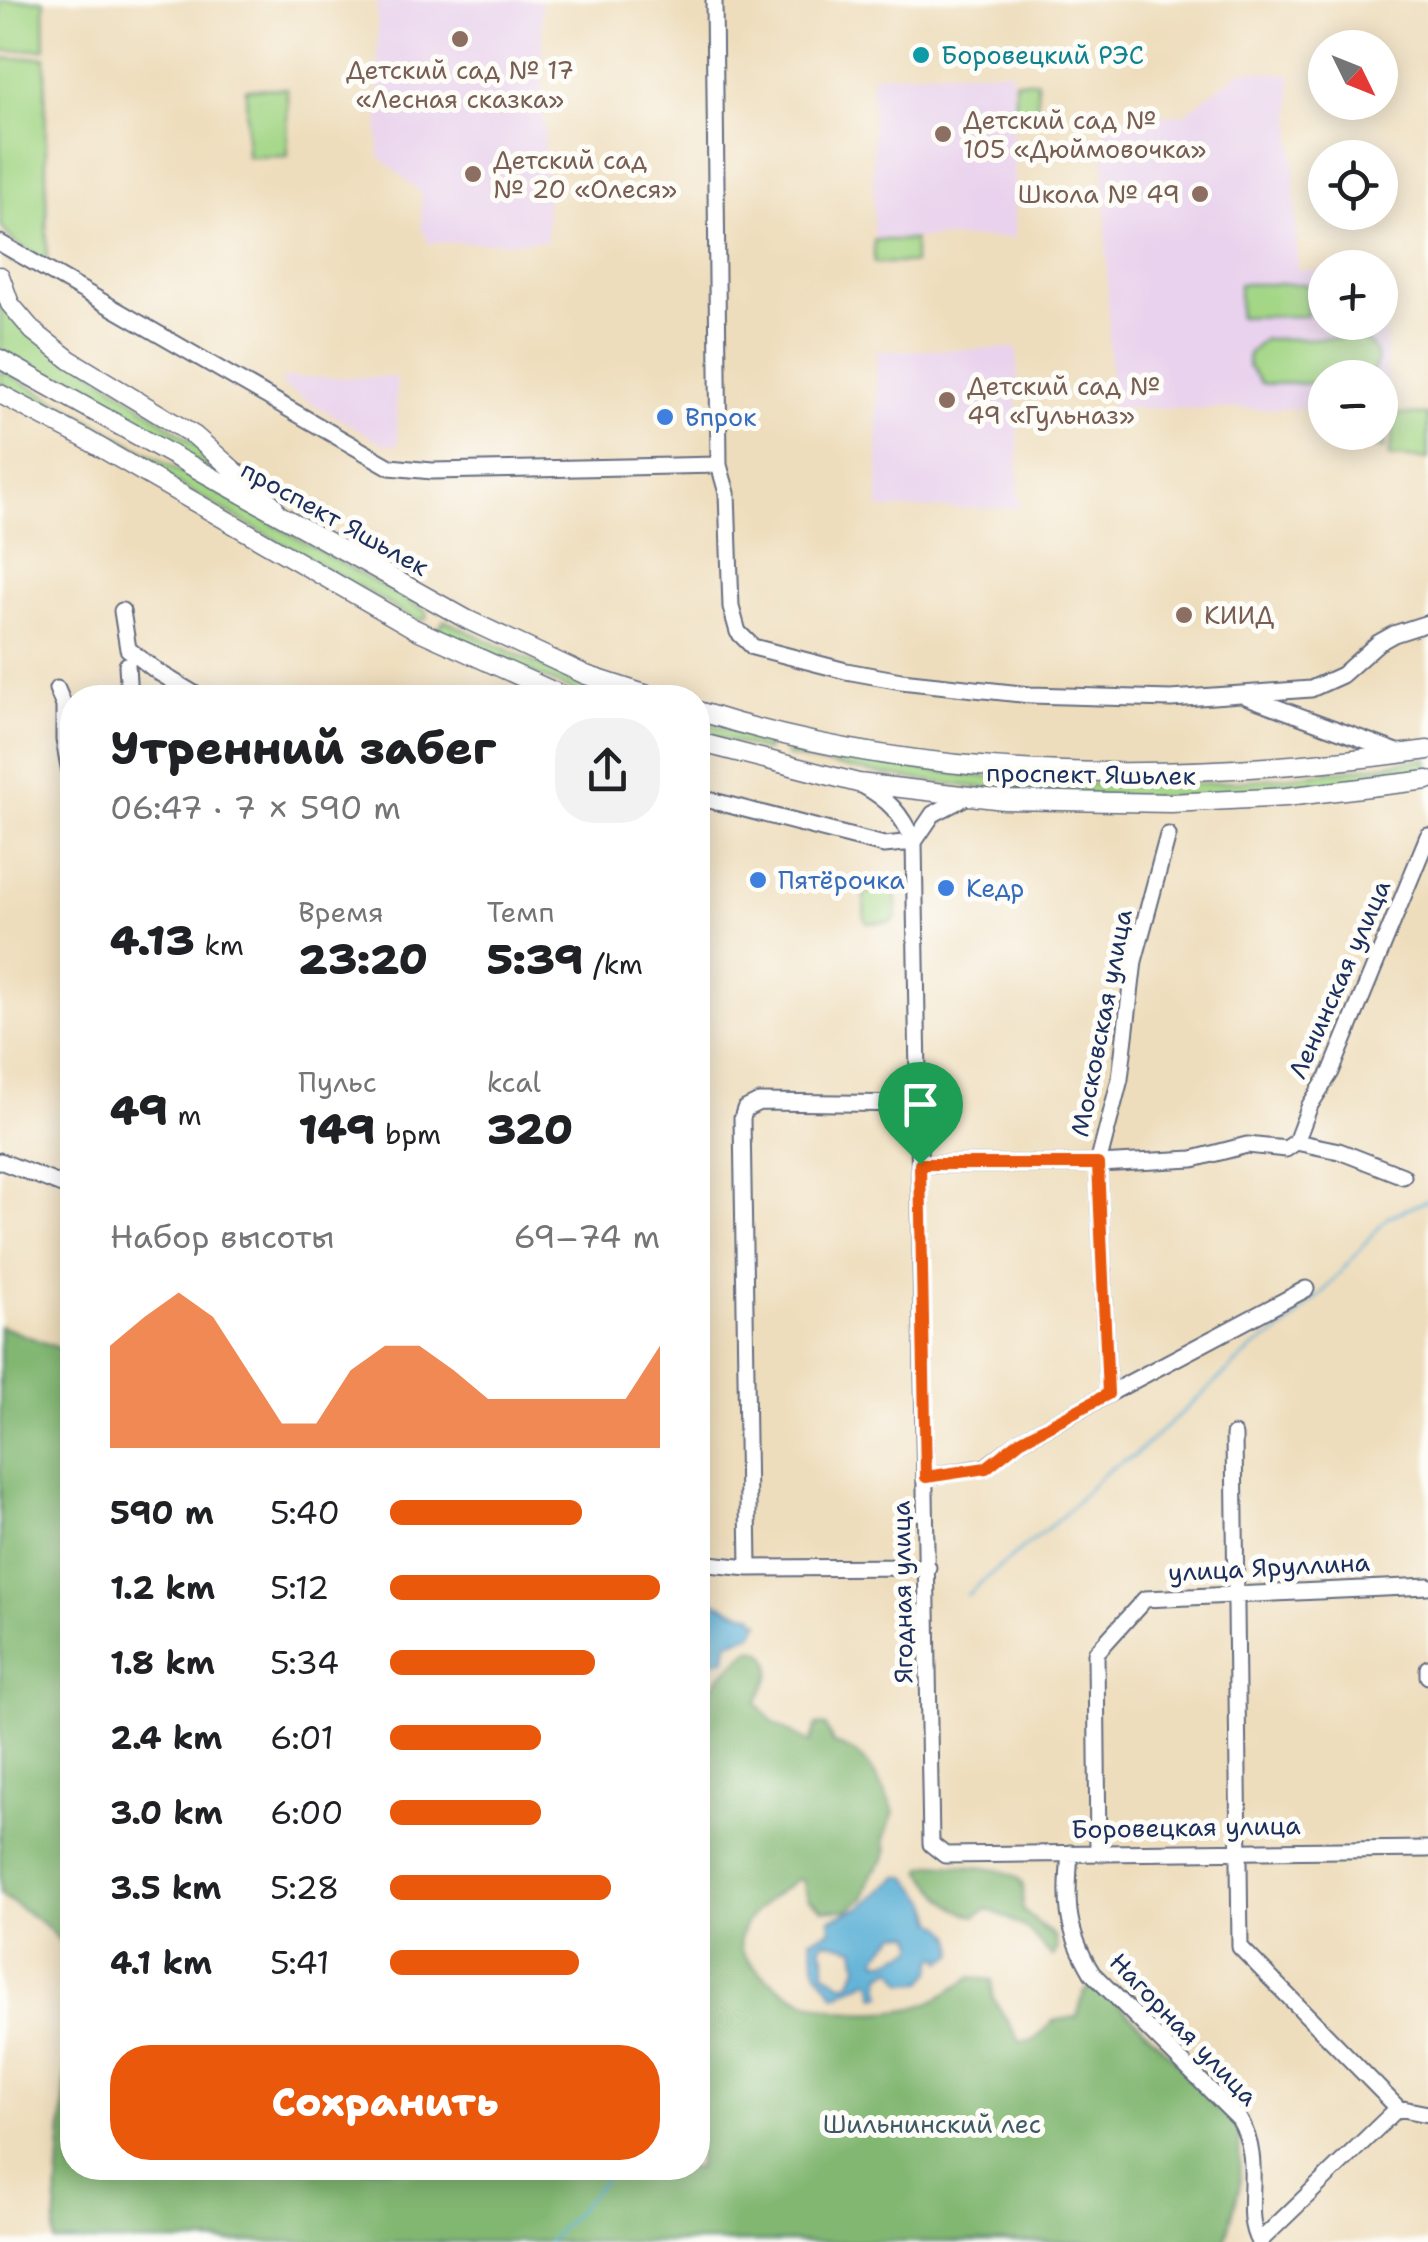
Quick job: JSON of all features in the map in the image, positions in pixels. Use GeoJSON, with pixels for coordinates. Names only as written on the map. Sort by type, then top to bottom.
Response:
{"type":"FeatureCollection","features":[{"type":"Feature","properties":{"kind":"main road"},"geometry":{"type":"LineString","coordinates":[[0,276],[10,304],[33,332],[70,360],[209,447],[296,527]]}},
{"type":"Feature","properties":{"kind":"main road","name":"проспект Яшьлек"},"geometry":{"type":"LineString","coordinates":[[0,359],[468,620],[619,685]]}},
{"type":"Feature","properties":{"kind":"main road"},"geometry":{"type":"LineString","coordinates":[[0,394],[415,629],[539,685]]}},
{"type":"Feature","properties":{"kind":"main road"},"geometry":{"type":"LineString","coordinates":[[415,629],[429,627],[437,619],[434,601]]}},
{"type":"Feature","properties":{"kind":"main road","name":"проспект Яшьлек"},"geometry":{"type":"LineString","coordinates":[[710,714],[796,738],[915,758],[1096,772],[1285,767],[1428,750]]}},
{"type":"Feature","properties":{"kind":"main road"},"geometry":{"type":"LineString","coordinates":[[786,764],[773,748],[796,738]]}},
{"type":"Feature","properties":{"kind":"main road","name":"проспект Яшьлек"},"geometry":{"type":"LineString","coordinates":[[710,745],[858,783],[966,797],[1090,804],[1286,797],[1428,780]]}},
{"type":"Feature","properties":{"kind":"street"},"geometry":{"type":"LineString","coordinates":[[714,0],[719,465],[728,493],[734,622],[744,640],[766,652],[901,682],[1030,695],[1171,699],[1244,696],[1324,685],[1342,675],[1378,643],[1428,623]]}},
{"type":"Feature","properties":{"kind":"street"},"geometry":{"type":"LineString","coordinates":[[0,243],[390,467],[432,471],[601,470],[719,465]]}},
{"type":"Feature","properties":{"kind":"street"},"geometry":{"type":"LineString","coordinates":[[122,611],[128,648],[179,685]]}},
{"type":"Feature","properties":{"kind":"street"},"geometry":{"type":"LineString","coordinates":[[127,664],[128,685]]}},
{"type":"Feature","properties":{"kind":"street"},"geometry":{"type":"LineString","coordinates":[[57,688],[60,696]]}},
{"type":"Feature","properties":{"kind":"street"},"geometry":{"type":"LineString","coordinates":[[1244,696],[1402,754]]}},
{"type":"Feature","properties":{"kind":"street"},"geometry":{"type":"LineString","coordinates":[[858,783],[886,798],[902,814],[914,842]]}},
{"type":"Feature","properties":{"kind":"street"},"geometry":{"type":"LineString","coordinates":[[914,842],[933,814],[966,797]]}},
{"type":"Feature","properties":{"kind":"street"},"geometry":{"type":"LineString","coordinates":[[710,800],[884,845],[914,842]]}},
{"type":"Feature","properties":{"kind":"street","name":"Московская улица"},"geometry":{"type":"LineString","coordinates":[[1108,1394],[1098,1164],[1120,1079],[1134,961],[1168,835]]}},
{"type":"Feature","properties":{"kind":"street","name":"Ленинская улица"},"geometry":{"type":"LineString","coordinates":[[1296,1142],[1310,1105],[1331,1072],[1428,836]]}},
{"type":"Feature","properties":{"kind":"street","name":"Ягодная улица"},"geometry":{"type":"LineString","coordinates":[[914,842],[928,1567],[929,1835],[937,1851],[945,1855]]}},
{"type":"Feature","properties":{"kind":"street"},"geometry":{"type":"LineString","coordinates":[[748,1568],[742,1118],[745,1109],[759,1102],[919,1104]]}},
{"type":"Feature","properties":{"kind":"street"},"geometry":{"type":"LineString","coordinates":[[920,1164],[1098,1164],[1193,1159],[1247,1145],[1286,1149],[1296,1142],[1339,1151],[1403,1176]]}},
{"type":"Feature","properties":{"kind":"street"},"geometry":{"type":"LineString","coordinates":[[0,1161],[60,1184]]}},
{"type":"Feature","properties":{"kind":"street"},"geometry":{"type":"LineString","coordinates":[[926,1477],[986,1468],[1020,1441],[1306,1289]]}},
{"type":"Feature","properties":{"kind":"street"},"geometry":{"type":"LineString","coordinates":[[1234,1435],[1240,1947],[1398,2108],[1428,2114]]}},
{"type":"Feature","properties":{"kind":"street"},"geometry":{"type":"LineString","coordinates":[[710,1564],[748,1568],[928,1567]]}},
{"type":"Feature","properties":{"kind":"street","name":"улица Яруллина"},"geometry":{"type":"LineString","coordinates":[[1098,1852],[1096,1653],[1145,1599],[1428,1586]]}},
{"type":"Feature","properties":{"kind":"street"},"geometry":{"type":"LineString","coordinates":[[1428,1668],[1428,1676]]}},
{"type":"Feature","properties":{"kind":"street","name":"Боровецкая улица"},"geometry":{"type":"LineString","coordinates":[[945,1855],[1428,1849]]}},
{"type":"Feature","properties":{"kind":"street","name":"Нагорная улица"},"geometry":{"type":"LineString","coordinates":[[1070,1852],[1068,1919],[1092,1972],[1238,2118],[1248,2134],[1253,2152],[1252,2222],[1259,2242]]}},
{"type":"Feature","properties":{"kind":"street"},"geometry":{"type":"LineString","coordinates":[[1259,2242],[1398,2108]]}},
{"type":"Feature","properties":{"kind":"shaded area","name":"Детский сад № 20 «Олеся»"},"geometry":{"type":"Polygon","coordinates":[[[377,0],[541,0],[547,241],[427,243],[422,231],[421,193],[379,156],[377,0]]]}},
{"type":"Feature","properties":{"kind":"shaded area","name":"Школа № 49"},"geometry":{"type":"Polygon","coordinates":[[[1241,70],[1291,74],[1298,270],[1308,270],[1308,340],[1386,340],[1387,360],[1308,360],[1308,409],[1111,408],[1103,118],[1184,114],[1241,70]]]}},
{"type":"Feature","properties":{"kind":"shaded area","name":"Детский сад № 105 «Дюймовочка»"},"geometry":{"type":"Polygon","coordinates":[[[1012,71],[1015,238],[874,238],[872,75],[1012,71]]]}},
{"type":"Feature","properties":{"kind":"shaded area","name":"Детский сад № 49 «Гульназ»"},"geometry":{"type":"Polygon","coordinates":[[[1017,348],[1019,508],[879,509],[876,351],[1017,348]]]}},
{"type":"Feature","properties":{"kind":"shaded area"},"geometry":{"type":"Polygon","coordinates":[[[396,377],[398,445],[386,445],[282,386],[282,378],[396,377]]]}},
{"type":"Feature","properties":{"kind":"green space"},"geometry":{"type":"Polygon","coordinates":[[[0,0],[44,0],[45,49],[0,51],[0,0]]]}},
{"type":"Feature","properties":{"kind":"green space"},"geometry":{"type":"Polygon","coordinates":[[[45,57],[47,261],[14,242],[0,225],[0,59],[45,57]]]}},
{"type":"Feature","properties":{"kind":"green space"},"geometry":{"type":"Polygon","coordinates":[[[1015,81],[1037,81],[1038,121],[1015,122],[1015,81]]]}},
{"type":"Feature","properties":{"kind":"green space"},"geometry":{"type":"Polygon","coordinates":[[[287,88],[288,156],[247,157],[246,89],[287,88]]]}},
{"type":"Feature","properties":{"kind":"green space"},"geometry":{"type":"Polygon","coordinates":[[[874,240],[914,240],[914,263],[874,263],[874,240]]]}},
{"type":"Feature","properties":{"kind":"green space"},"geometry":{"type":"Polygon","coordinates":[[[1239,284],[1307,284],[1307,316],[1239,317],[1239,284]]]}},
{"type":"Feature","properties":{"kind":"green space"},"geometry":{"type":"Polygon","coordinates":[[[0,292],[5,307],[192,442],[249,491],[0,350],[0,292]]]}},
{"type":"Feature","properties":{"kind":"green space"},"geometry":{"type":"Polygon","coordinates":[[[1264,339],[1364,340],[1371,346],[1376,360],[1308,360],[1308,383],[1261,383],[1248,366],[1248,354],[1264,339]]]}},
{"type":"Feature","properties":{"kind":"green space"},"geometry":{"type":"Polygon","coordinates":[[[0,369],[427,612],[426,619],[416,620],[0,383],[0,369]]]}},
{"type":"Feature","properties":{"kind":"green space"},"geometry":{"type":"Polygon","coordinates":[[[1398,414],[1428,415],[1428,459],[1389,457],[1390,450],[1398,450],[1398,414]]]}},
{"type":"Feature","properties":{"kind":"green space"},"geometry":{"type":"Polygon","coordinates":[[[444,620],[591,685],[560,685],[438,631],[444,620]]]}},
{"type":"Feature","properties":{"kind":"green space"},"geometry":{"type":"Polygon","coordinates":[[[710,724],[768,741],[766,751],[710,735],[710,724]]]}},
{"type":"Feature","properties":{"kind":"green space"},"geometry":{"type":"Polygon","coordinates":[[[784,747],[935,771],[1084,784],[1245,781],[1428,759],[1428,772],[1247,794],[1086,796],[885,775],[787,756],[784,747]]]}},
{"type":"Feature","properties":{"kind":"green space"},"geometry":{"type":"Polygon","coordinates":[[[873,889],[895,893],[897,916],[892,922],[865,920],[864,896],[873,889]]]}},
{"type":"Feature","properties":{"kind":"green space"},"geometry":{"type":"Polygon","coordinates":[[[0,1326],[60,1348],[60,1941],[46,1926],[0,1894],[0,1326]]]}},
{"type":"Feature","properties":{"kind":"green space","name":"Шильнинский лес"},"geometry":{"type":"Polygon","coordinates":[[[750,1649],[762,1651],[770,1670],[757,1703],[773,1722],[810,1743],[816,1725],[826,1726],[833,1744],[855,1753],[871,1769],[894,1812],[884,1839],[884,1860],[872,1874],[864,1898],[848,1910],[824,1910],[808,1899],[803,1881],[798,1879],[766,1902],[746,1924],[740,1944],[747,1959],[790,1994],[844,2011],[912,2008],[938,1998],[971,1977],[992,1980],[993,1998],[1020,2042],[1033,2041],[1053,2021],[1077,2017],[1084,1993],[1095,1981],[1239,2122],[1240,2185],[1225,2242],[54,2242],[60,2158],[60,2180],[710,2180],[710,1690],[750,1649]]]}},
{"type":"Feature","properties":{"kind":"green space"},"geometry":{"type":"Polygon","coordinates":[[[935,1864],[999,1870],[1019,1880],[1023,1887],[1023,1911],[1055,1937],[1057,1950],[1053,1956],[1031,1933],[1005,1917],[988,1909],[976,1916],[951,1905],[922,1872],[935,1864]]]}},
{"type":"Feature","properties":{"kind":"water"},"geometry":{"type":"Polygon","coordinates":[[[710,1599],[754,1615],[760,1622],[752,1634],[727,1643],[725,1659],[710,1661],[710,1599]]]}},
{"type":"Feature","properties":{"kind":"water"},"geometry":{"type":"Polygon","coordinates":[[[898,1877],[907,1877],[930,1903],[935,1921],[951,1934],[955,1954],[943,1961],[935,1957],[932,1972],[923,1982],[904,1983],[893,1968],[882,1975],[883,1995],[876,1997],[869,1980],[835,1996],[816,1969],[811,1939],[830,1931],[831,1919],[860,1908],[898,1877]],[[898,1933],[877,1956],[878,1961],[914,1949],[912,1934],[898,1933]],[[825,1941],[820,1946],[825,1972],[841,1984],[849,1984],[858,1967],[855,1948],[825,1941]]]}},
{"type":"Feature","properties":{"kind":"waterway"},"geometry":{"type":"LineString","coordinates":[[967,1595],[1060,1518],[1102,1475],[1133,1457],[1252,1349],[1284,1329],[1324,1291],[1388,1217],[1428,1200]]}},
{"type":"Feature","properties":{"kind":"waterway"},"geometry":{"type":"LineString","coordinates":[[548,2242],[604,2180]]}},
{"type":"Feature","properties":{"kind":"place","name":"Детский сад № 17 «Лесная сказка»"},"geometry":{"type":"Point","coordinates":[460,39]}},
{"type":"Feature","properties":{"kind":"place","name":"Боровецкий РЭС"},"geometry":{"type":"Point","coordinates":[921,55]}},
{"type":"Feature","properties":{"kind":"place","name":"Детский сад № 105 «Дюймовочка»"},"geometry":{"type":"Point","coordinates":[943,134]}},
{"type":"Feature","properties":{"kind":"place","name":"Детский сад № 20 «Олеся»"},"geometry":{"type":"Point","coordinates":[473,174]}},
{"type":"Feature","properties":{"kind":"place","name":"Школа № 49"},"geometry":{"type":"Point","coordinates":[1200,194]}},
{"type":"Feature","properties":{"kind":"place","name":"Детский сад № 49 «Гульназ»"},"geometry":{"type":"Point","coordinates":[947,400]}},
{"type":"Feature","properties":{"kind":"place","name":"Впрок"},"geometry":{"type":"Point","coordinates":[665,417]}},
{"type":"Feature","properties":{"kind":"place","name":"КИИД"},"geometry":{"type":"Point","coordinates":[1184,615]}},
{"type":"Feature","properties":{"kind":"place","name":"Пятёрочка"},"geometry":{"type":"Point","coordinates":[758,880]}},
{"type":"Feature","properties":{"kind":"place","name":"Кедр"},"geometry":{"type":"Point","coordinates":[946,888]}},
{"type":"Feature","properties":{"kind":"route"},"geometry":{"type":"LineString","coordinates":[[920,1164],[1098,1164],[1108,1394],[1020,1441],[986,1468],[926,1477],[921,1188],[920,1164]]}}]}
